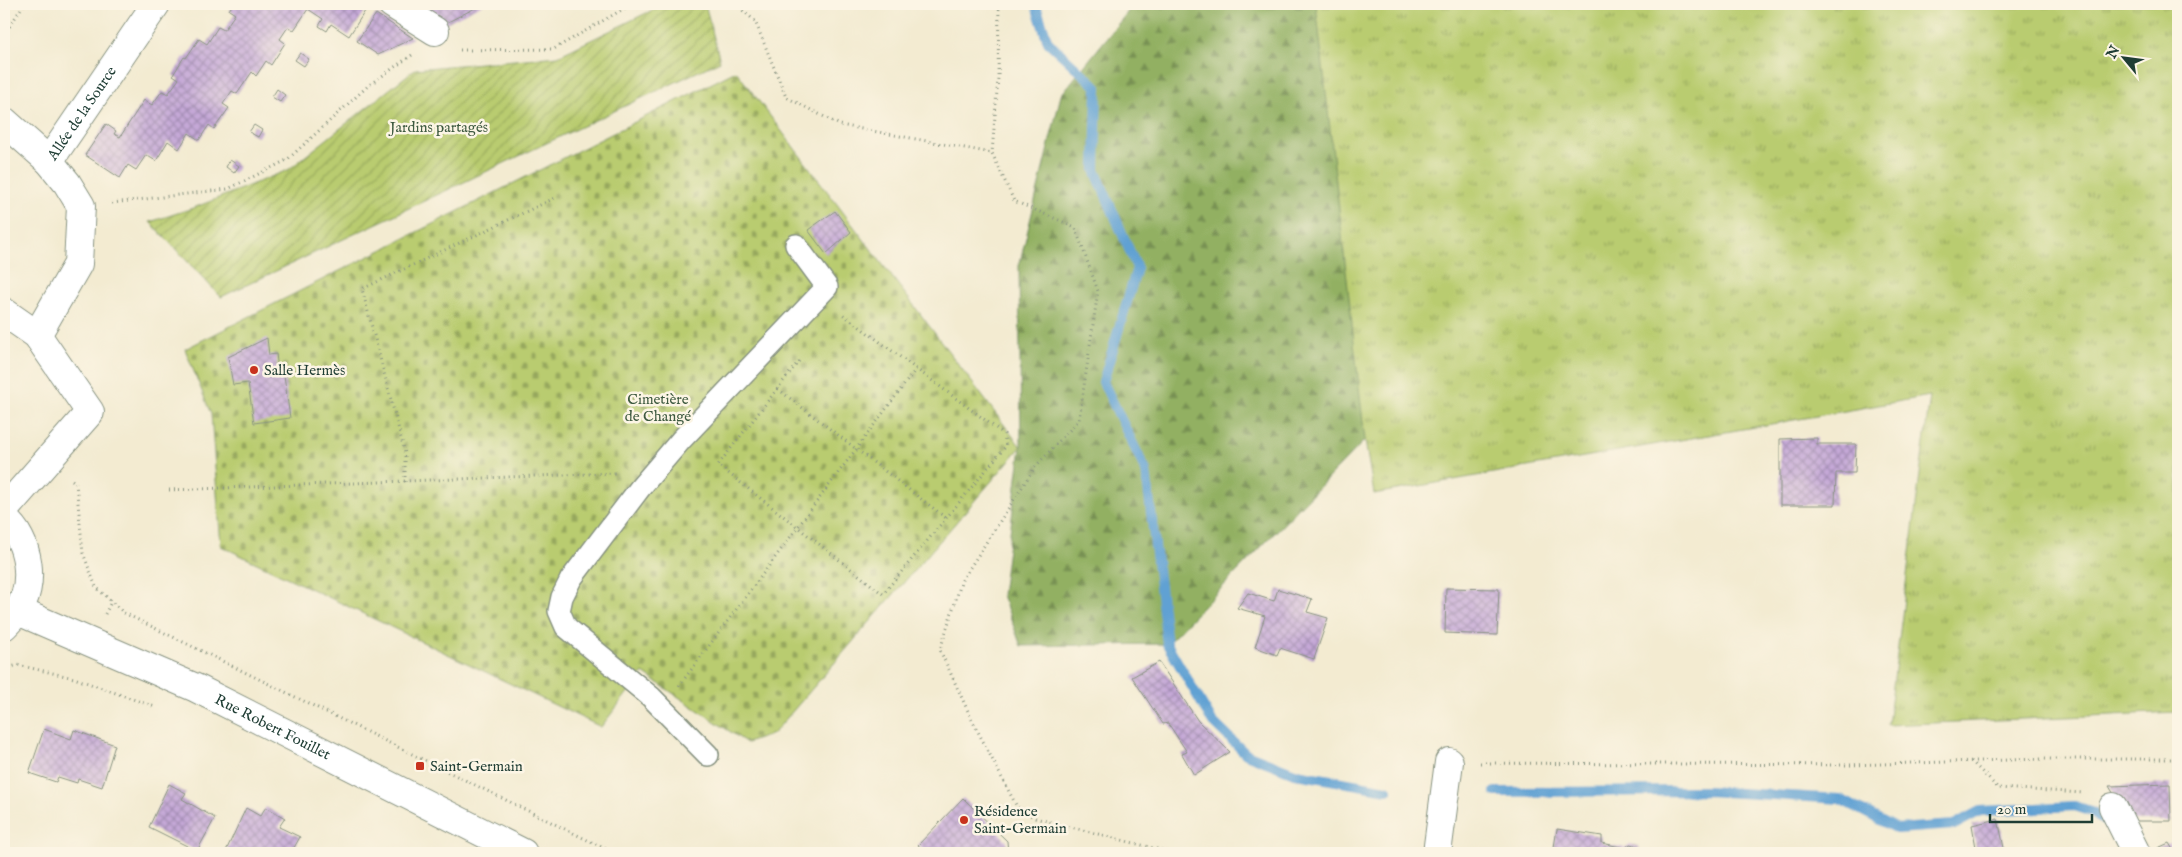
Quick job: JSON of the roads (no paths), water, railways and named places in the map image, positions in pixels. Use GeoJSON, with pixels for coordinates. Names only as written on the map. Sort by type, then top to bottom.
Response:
{"type":"FeatureCollection","features":[{"type":"Feature","properties":{"kind":"street","name":"Allée de la Source"},"geometry":{"type":"LineString","coordinates":[[37,335],[78,264],[81,206],[67,183],[49,161],[156,4]]}},
{"type":"Feature","properties":{"kind":"street"},"geometry":{"type":"LineString","coordinates":[[392,4],[435,31]]}},
{"type":"Feature","properties":{"kind":"street"},"geometry":{"type":"LineString","coordinates":[[4,121],[49,161]]}},
{"type":"Feature","properties":{"kind":"street"},"geometry":{"type":"LineString","coordinates":[[4,312],[37,335],[90,412],[4,510]]}},
{"type":"Feature","properties":{"kind":"street"},"geometry":{"type":"LineString","coordinates":[[4,519],[11,525],[24,546],[28,560],[27,586],[11,618]]}},
{"type":"Feature","properties":{"kind":"street","name":"Rue Robert Fouillet"},"geometry":{"type":"LineString","coordinates":[[11,618],[196,688],[523,853]]}},
{"type":"Feature","properties":{"kind":"street"},"geometry":{"type":"LineString","coordinates":[[1437,853],[1449,762]]}},
{"type":"Feature","properties":{"kind":"street"},"geometry":{"type":"LineString","coordinates":[[2113,807],[2136,853]]}},
{"type":"Feature","properties":{"kind":"lane"},"geometry":{"type":"LineString","coordinates":[[708,755],[651,697],[566,627],[559,611],[562,597],[571,579],[654,471],[681,440],[827,287],[796,245]]}},
{"type":"Feature","properties":{"kind":"waterway"},"geometry":{"type":"LineString","coordinates":[[1037,4],[1048,42],[1097,87],[1095,170],[1137,268],[1103,382],[1146,471],[1167,644],[1212,721],[1246,754],[1297,774],[1387,790]]}},
{"type":"Feature","properties":{"kind":"waterway"},"geometry":{"type":"LineString","coordinates":[[1495,792],[1707,791],[1840,799],[1897,829],[1954,825],[1980,811],[2075,806],[2093,812],[2110,825],[2112,829]]}},
{"type":"Feature","properties":{"kind":"place","name":"Salle Hermès"},"geometry":{"type":"Point","coordinates":[254,370]}},
{"type":"Feature","properties":{"kind":"place","name":"Saint-Germain"},"geometry":{"type":"Point","coordinates":[420,766]}},
{"type":"Feature","properties":{"kind":"place","name":"Résidence Saint-Germain"},"geometry":{"type":"Point","coordinates":[964,820]}},
{"type":"Feature","properties":{"kind":"park label","name":"Jardins partagés"},"geometry":{"type":"Point","coordinates":[439,127]}},
{"type":"Feature","properties":{"kind":"park label","name":"Cimetière de Changé"},"geometry":{"type":"Point","coordinates":[658,408]}}]}
